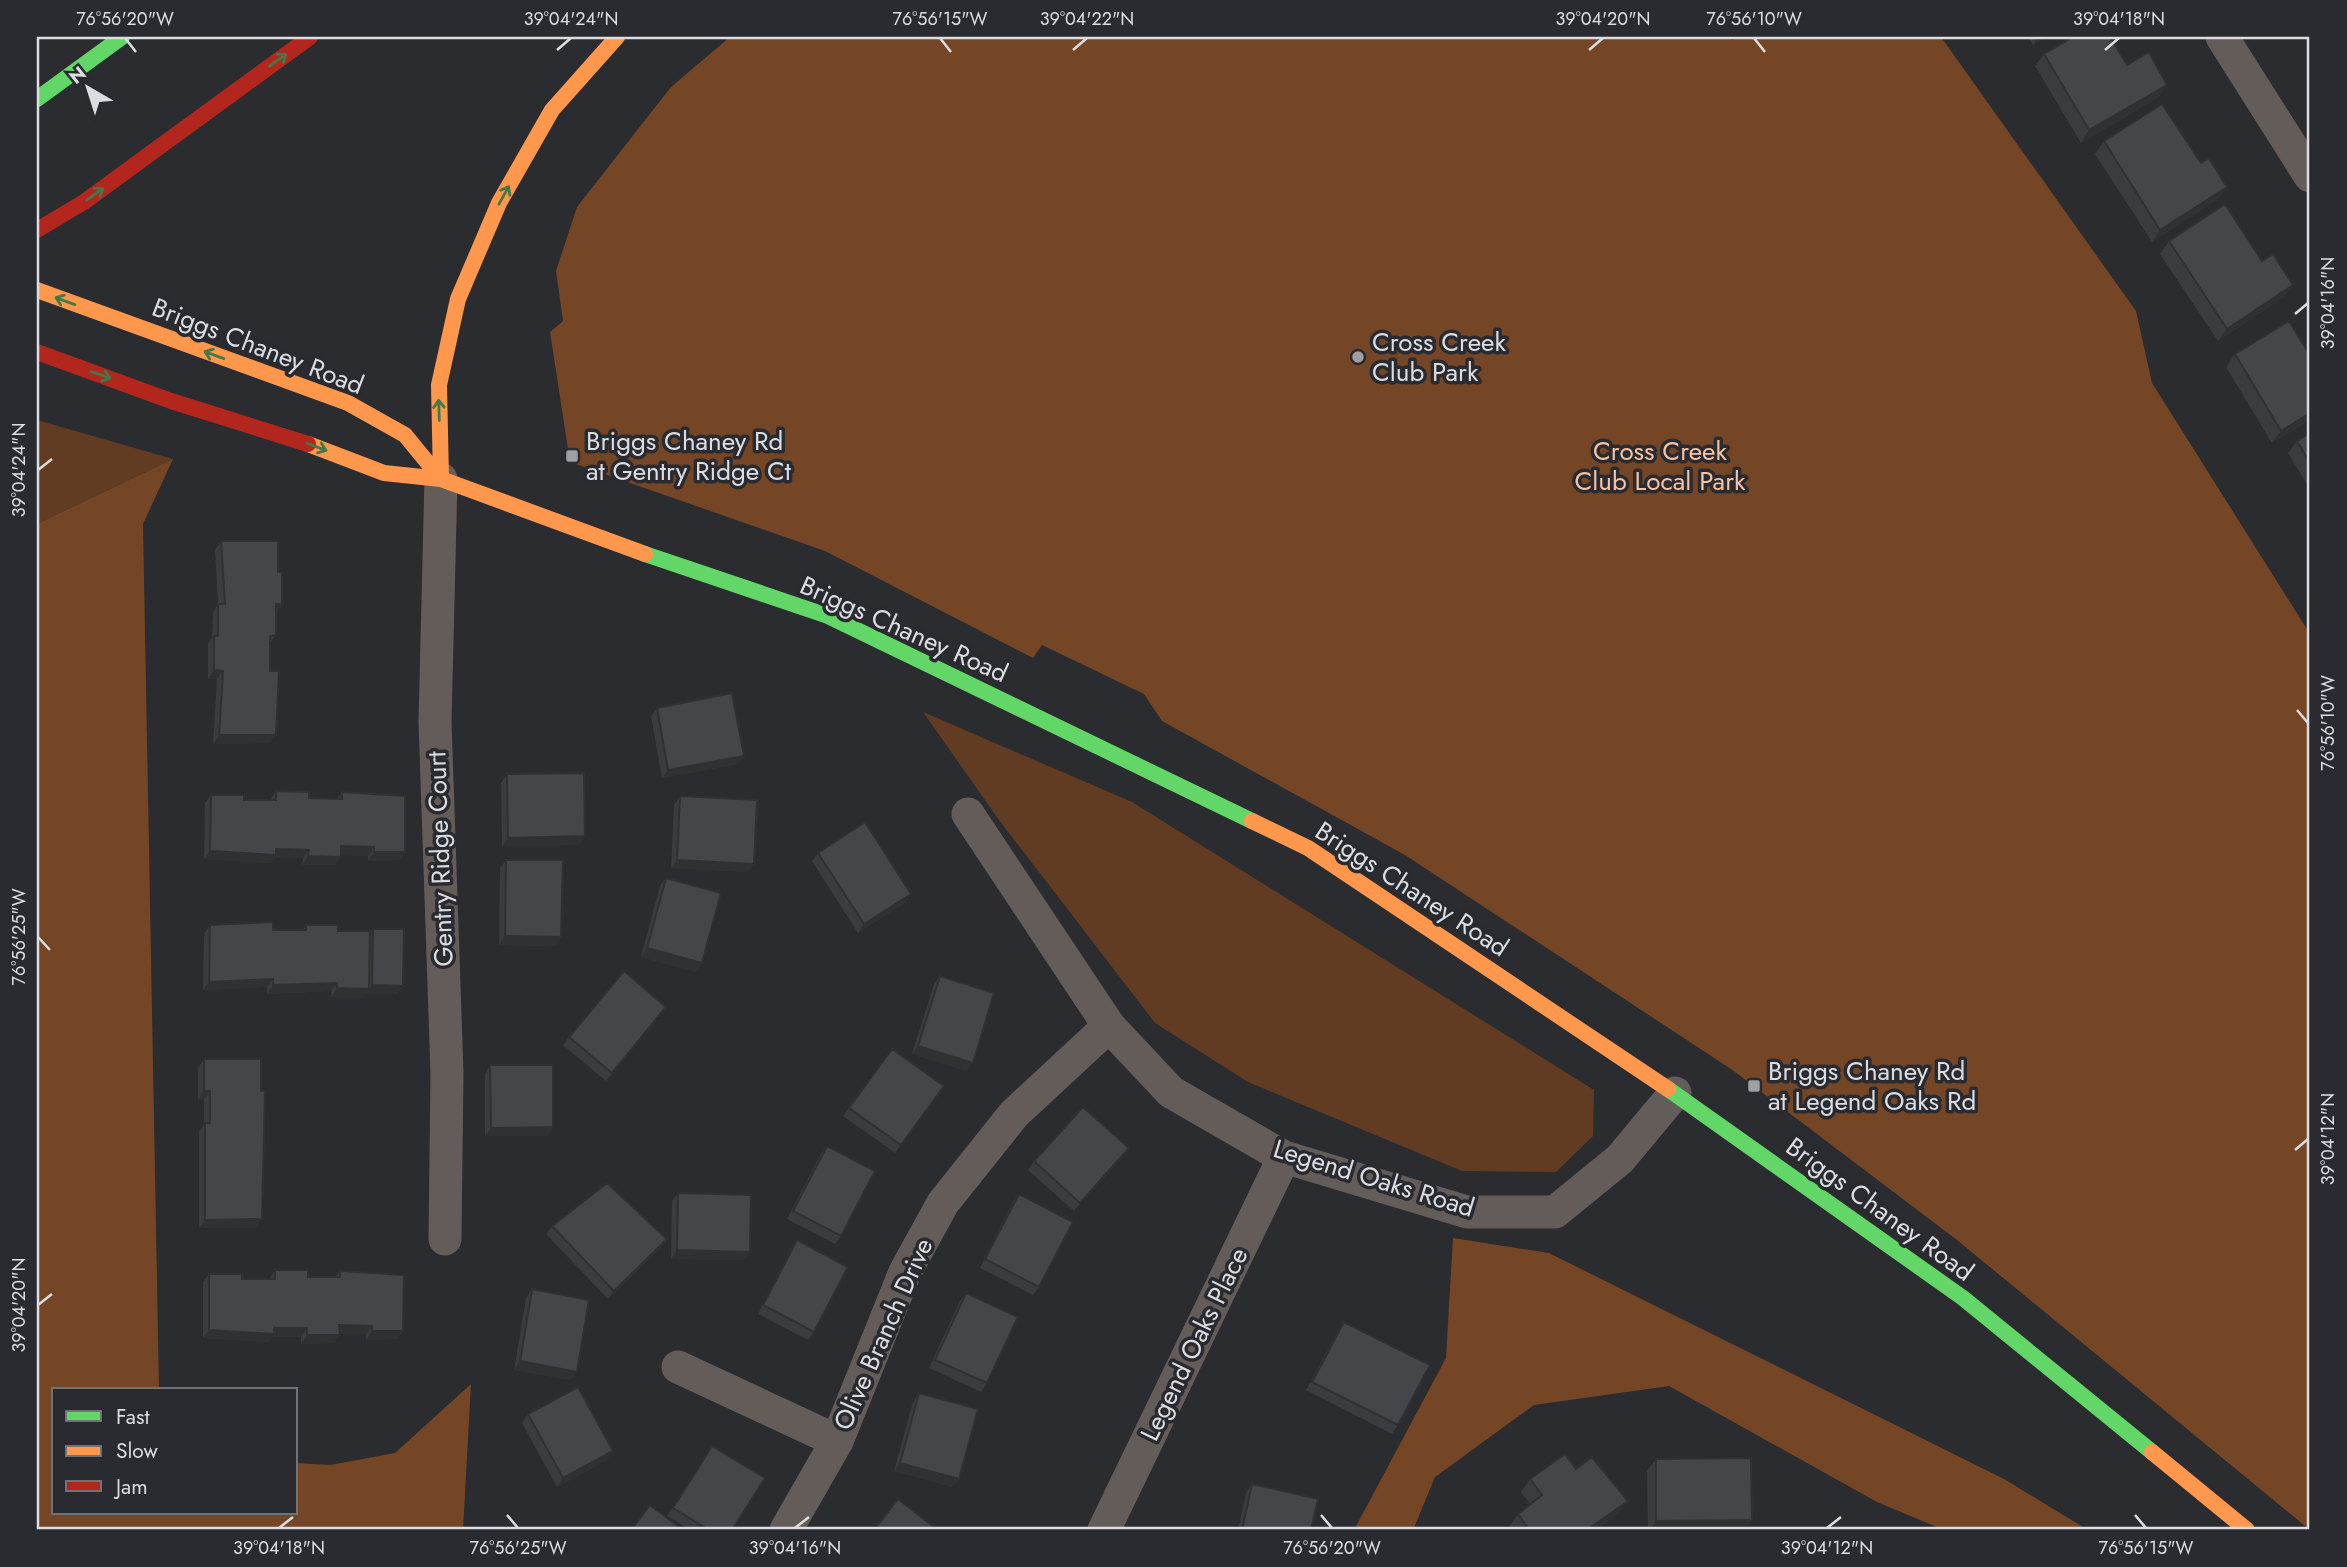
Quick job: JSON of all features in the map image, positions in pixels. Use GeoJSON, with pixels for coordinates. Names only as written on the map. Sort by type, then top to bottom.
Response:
{"type":"FeatureCollection","features":[{"type":"Feature","properties":{"kind":"main road"},"geometry":{"type":"LineString","coordinates":[[37,99],[122,37]]}},
{"type":"Feature","properties":{"kind":"main road"},"geometry":{"type":"LineString","coordinates":[[37,230],[84,202],[310,37]]}},
{"type":"Feature","properties":{"kind":"main road"},"geometry":{"type":"LineString","coordinates":[[441,479],[439,385],[458,299],[499,203],[552,110],[617,37]]}},
{"type":"Feature","properties":{"kind":"main road","name":"Briggs Chaney Road"},"geometry":{"type":"LineString","coordinates":[[37,290],[348,403],[405,435],[441,479]]}},
{"type":"Feature","properties":{"kind":"main road","name":"Briggs Chaney Road"},"geometry":{"type":"LineString","coordinates":[[37,352],[170,401],[303,442],[384,474],[441,479],[584,533],[828,616],[1308,848],[1675,1093],[1963,1298],[2247,1530]]}},
{"type":"Feature","properties":{"kind":"street"},"geometry":{"type":"LineString","coordinates":[[2222,37],[2310,176]]}},
{"type":"Feature","properties":{"kind":"street","name":"Gentry Ridge Court"},"geometry":{"type":"LineString","coordinates":[[441,479],[435,722],[447,1073],[445,1240]]}},
{"type":"Feature","properties":{"kind":"street","name":"Legend Oaks Road"},"geometry":{"type":"LineString","coordinates":[[968,814],[1109,1026],[1171,1092],[1284,1157],[1467,1212],[1555,1212],[1620,1159],[1675,1093]]}},
{"type":"Feature","properties":{"kind":"street","name":"Olive Branch Drive"},"geometry":{"type":"LineString","coordinates":[[786,1530],[837,1441],[905,1272],[943,1203],[1014,1114],[1109,1026]]}},
{"type":"Feature","properties":{"kind":"street","name":"Legend Oaks Place"},"geometry":{"type":"LineString","coordinates":[[1104,1530],[1284,1157]]}},
{"type":"Feature","properties":{"kind":"street"},"geometry":{"type":"LineString","coordinates":[[678,1367],[837,1441]]}},
{"type":"Feature","properties":{"kind":"shaded area"},"geometry":{"type":"Polygon","coordinates":[[[37,420],[173,459],[37,524],[37,420]]]}},
{"type":"Feature","properties":{"kind":"shaded area"},"geometry":{"type":"Polygon","coordinates":[[[923,712],[1132,802],[1594,1090],[1593,1136],[1556,1172],[1462,1171],[1248,1082],[1155,1023],[999,820],[923,712]]]}},
{"type":"Feature","properties":{"kind":"green space","name":"Cross Creek Club Local Park"},"geometry":{"type":"Polygon","coordinates":[[[730,37],[1727,37],[1733,40],[1734,37],[1941,37],[2136,311],[2152,383],[2310,634],[2310,1530],[1957,1240],[1731,1069],[1405,855],[1162,721],[1144,694],[1042,645],[1033,658],[825,551],[570,462],[550,332],[563,321],[556,271],[577,207],[671,87],[730,37]]]}},
{"type":"Feature","properties":{"kind":"green space"},"geometry":{"type":"Polygon","coordinates":[[[173,459],[143,524],[159,1388],[52,1388],[52,1514],[298,1514],[298,1463],[330,1465],[395,1453],[471,1384],[463,1530],[37,1530],[37,524],[173,459]]]}},
{"type":"Feature","properties":{"kind":"green space"},"geometry":{"type":"Polygon","coordinates":[[[1453,1238],[1549,1253],[2004,1479],[2088,1530],[1944,1530],[1877,1502],[1669,1386],[1534,1405],[1435,1477],[1413,1530],[1354,1530],[1446,1358],[1453,1238]]]}},
{"type":"Feature","properties":{"kind":"building"},"geometry":{"type":"Polygon","coordinates":[[[2073,37],[2110,37],[2127,65],[2149,52],[2167,85],[2089,130],[2044,54],[2073,37]]]}},
{"type":"Feature","properties":{"kind":"building"},"geometry":{"type":"Polygon","coordinates":[[[2162,104],[2201,163],[2209,158],[2227,187],[2160,230],[2104,141],[2162,104]]]}},
{"type":"Feature","properties":{"kind":"building"},"geometry":{"type":"Polygon","coordinates":[[[2225,204],[2262,261],[2273,254],[2293,285],[2227,329],[2169,241],[2225,204]]]}},
{"type":"Feature","properties":{"kind":"building"},"geometry":{"type":"Polygon","coordinates":[[[2289,321],[2310,355],[2310,413],[2281,431],[2235,354],[2289,321]]]}},
{"type":"Feature","properties":{"kind":"building"},"geometry":{"type":"Polygon","coordinates":[[[2310,433],[2310,463],[2297,441],[2310,433]]]}},
{"type":"Feature","properties":{"kind":"building"},"geometry":{"type":"Polygon","coordinates":[[[221,541],[278,541],[282,604],[276,604],[276,635],[270,636],[270,671],[279,671],[276,735],[219,735],[223,671],[214,670],[214,636],[218,636],[218,604],[225,604],[221,541]]]}},
{"type":"Feature","properties":{"kind":"building"},"geometry":{"type":"Polygon","coordinates":[[[732,693],[744,756],[668,770],[657,708],[732,693]]]}},
{"type":"Feature","properties":{"kind":"building"},"geometry":{"type":"Polygon","coordinates":[[[584,773],[585,836],[508,838],[507,774],[584,773]]]}},
{"type":"Feature","properties":{"kind":"building"},"geometry":{"type":"Polygon","coordinates":[[[276,791],[309,792],[309,798],[342,799],[342,792],[405,796],[405,852],[374,852],[374,847],[341,846],[341,857],[308,856],[309,850],[276,849],[276,855],[210,851],[211,795],[244,795],[244,800],[276,800],[276,791]]]}},
{"type":"Feature","properties":{"kind":"building"},"geometry":{"type":"Polygon","coordinates":[[[680,796],[757,800],[754,864],[677,860],[680,796]]]}},
{"type":"Feature","properties":{"kind":"building"},"geometry":{"type":"Polygon","coordinates":[[[865,822],[911,894],[864,924],[818,853],[865,822]]]}},
{"type":"Feature","properties":{"kind":"building"},"geometry":{"type":"Polygon","coordinates":[[[506,860],[563,860],[561,937],[505,936],[506,860]]]}},
{"type":"Feature","properties":{"kind":"building"},"geometry":{"type":"Polygon","coordinates":[[[666,878],[721,893],[702,963],[647,948],[666,878]]]}},
{"type":"Feature","properties":{"kind":"building"},"geometry":{"type":"Polygon","coordinates":[[[273,922],[273,930],[306,930],[306,925],[338,925],[338,931],[370,931],[369,989],[337,988],[337,983],[273,985],[273,979],[209,982],[210,925],[273,922]]]}},
{"type":"Feature","properties":{"kind":"building"},"geometry":{"type":"Polygon","coordinates":[[[373,929],[404,929],[403,986],[372,985],[373,929]]]}},
{"type":"Feature","properties":{"kind":"building"},"geometry":{"type":"Polygon","coordinates":[[[624,971],[666,1007],[612,1073],[569,1037],[624,971]]]}},
{"type":"Feature","properties":{"kind":"building"},"geometry":{"type":"Polygon","coordinates":[[[940,976],[994,993],[973,1063],[918,1046],[940,976]]]}},
{"type":"Feature","properties":{"kind":"building"},"geometry":{"type":"Polygon","coordinates":[[[892,1049],[944,1086],[901,1145],[849,1108],[892,1049]]]}},
{"type":"Feature","properties":{"kind":"building"},"geometry":{"type":"Polygon","coordinates":[[[204,1059],[261,1059],[261,1091],[265,1091],[262,1219],[205,1220],[205,1123],[210,1123],[210,1091],[204,1091],[204,1059]]]}},
{"type":"Feature","properties":{"kind":"building"},"geometry":{"type":"Polygon","coordinates":[[[490,1065],[553,1065],[553,1127],[491,1128],[490,1065]]]}},
{"type":"Feature","properties":{"kind":"building"},"geometry":{"type":"Polygon","coordinates":[[[1083,1107],[1129,1148],[1080,1203],[1034,1161],[1083,1107]]]}},
{"type":"Feature","properties":{"kind":"building"},"geometry":{"type":"Polygon","coordinates":[[[827,1146],[875,1171],[841,1236],[793,1211],[827,1146]]]}},
{"type":"Feature","properties":{"kind":"building"},"geometry":{"type":"Polygon","coordinates":[[[607,1183],[667,1239],[614,1291],[552,1226],[607,1183]]]}},
{"type":"Feature","properties":{"kind":"building"},"geometry":{"type":"Polygon","coordinates":[[[678,1193],[751,1195],[750,1252],[677,1250],[678,1193]]]}},
{"type":"Feature","properties":{"kind":"building"},"geometry":{"type":"Polygon","coordinates":[[[1019,1194],[1073,1222],[1039,1287],[985,1259],[1019,1194]]]}},
{"type":"Feature","properties":{"kind":"building"},"geometry":{"type":"Polygon","coordinates":[[[797,1240],[848,1267],[814,1332],[763,1305],[797,1240]]]}},
{"type":"Feature","properties":{"kind":"building"},"geometry":{"type":"Polygon","coordinates":[[[275,1270],[308,1270],[308,1277],[340,1277],[340,1271],[404,1275],[403,1331],[372,1331],[372,1326],[339,1325],[340,1335],[307,1335],[307,1328],[274,1328],[274,1334],[209,1330],[209,1274],[242,1274],[242,1279],[275,1279],[275,1270]]]}},
{"type":"Feature","properties":{"kind":"building"},"geometry":{"type":"Polygon","coordinates":[[[532,1289],[589,1300],[577,1372],[520,1361],[532,1289]]]}},
{"type":"Feature","properties":{"kind":"building"},"geometry":{"type":"Polygon","coordinates":[[[966,1293],[1018,1317],[987,1383],[935,1360],[966,1293]]]}},
{"type":"Feature","properties":{"kind":"building"},"geometry":{"type":"Polygon","coordinates":[[[1344,1322],[1430,1365],[1398,1425],[1312,1382],[1344,1322]]]}},
{"type":"Feature","properties":{"kind":"building"},"geometry":{"type":"Polygon","coordinates":[[[578,1387],[613,1451],[563,1478],[528,1414],[578,1387]]]}},
{"type":"Feature","properties":{"kind":"building"},"geometry":{"type":"Polygon","coordinates":[[[919,1393],[978,1409],[959,1479],[900,1463],[919,1393]]]}},
{"type":"Feature","properties":{"kind":"building"},"geometry":{"type":"Polygon","coordinates":[[[712,1446],[765,1478],[732,1530],[709,1530],[673,1508],[712,1446]]]}},
{"type":"Feature","properties":{"kind":"building"},"geometry":{"type":"Polygon","coordinates":[[[1565,1454],[1576,1469],[1592,1457],[1628,1501],[1587,1530],[1529,1530],[1518,1514],[1542,1495],[1530,1479],[1565,1454]]]}},
{"type":"Feature","properties":{"kind":"building"},"geometry":{"type":"Polygon","coordinates":[[[1751,1458],[1752,1520],[1656,1521],[1656,1459],[1751,1458]]]}},
{"type":"Feature","properties":{"kind":"building"},"geometry":{"type":"Polygon","coordinates":[[[1252,1484],[1318,1499],[1311,1530],[1242,1530],[1252,1484]]]}},
{"type":"Feature","properties":{"kind":"building"},"geometry":{"type":"Polygon","coordinates":[[[898,1499],[938,1530],[874,1530],[898,1499]]]}},
{"type":"Feature","properties":{"kind":"building"},"geometry":{"type":"Polygon","coordinates":[[[650,1505],[683,1530],[631,1530],[650,1505]]]}},
{"type":"Feature","properties":{"kind":"traffic: fast"},"geometry":{"type":"LineString","coordinates":[[37,99],[122,37]]}},
{"type":"Feature","properties":{"kind":"traffic: fast"},"geometry":{"type":"LineString","coordinates":[[645,554],[828,616],[1252,821]]}},
{"type":"Feature","properties":{"kind":"traffic: fast"},"geometry":{"type":"LineString","coordinates":[[1668,1089],[1963,1298],[2152,1452]]}},
{"type":"Feature","properties":{"kind":"traffic: slow"},"geometry":{"type":"LineString","coordinates":[[441,479],[439,385],[458,299],[499,203],[552,110],[617,37]]}},
{"type":"Feature","properties":{"kind":"traffic: slow"},"geometry":{"type":"LineString","coordinates":[[37,290],[348,403],[405,435],[441,479]]}},
{"type":"Feature","properties":{"kind":"traffic: slow"},"geometry":{"type":"LineString","coordinates":[[308,444],[384,473],[441,479],[645,554]]}},
{"type":"Feature","properties":{"kind":"traffic: slow"},"geometry":{"type":"LineString","coordinates":[[1252,821],[1308,848],[1668,1089]]}},
{"type":"Feature","properties":{"kind":"traffic: slow"},"geometry":{"type":"LineString","coordinates":[[2152,1452],[2247,1530]]}},
{"type":"Feature","properties":{"kind":"traffic: jam"},"geometry":{"type":"LineString","coordinates":[[37,230],[84,202],[310,37]]}},
{"type":"Feature","properties":{"kind":"traffic: jam"},"geometry":{"type":"LineString","coordinates":[[37,352],[171,401],[308,444]]}},
{"type":"Feature","properties":{"kind":"place","name":"Cross Creek Club Park"},"geometry":{"type":"Point","coordinates":[1358,357]}},
{"type":"Feature","properties":{"kind":"place","name":"Briggs Chaney Rd at Gentry Ridge Ct"},"geometry":{"type":"Point","coordinates":[572,456]}},
{"type":"Feature","properties":{"kind":"place","name":"Briggs Chaney Rd at Legend Oaks Rd"},"geometry":{"type":"Point","coordinates":[1754,1086]}}]}
